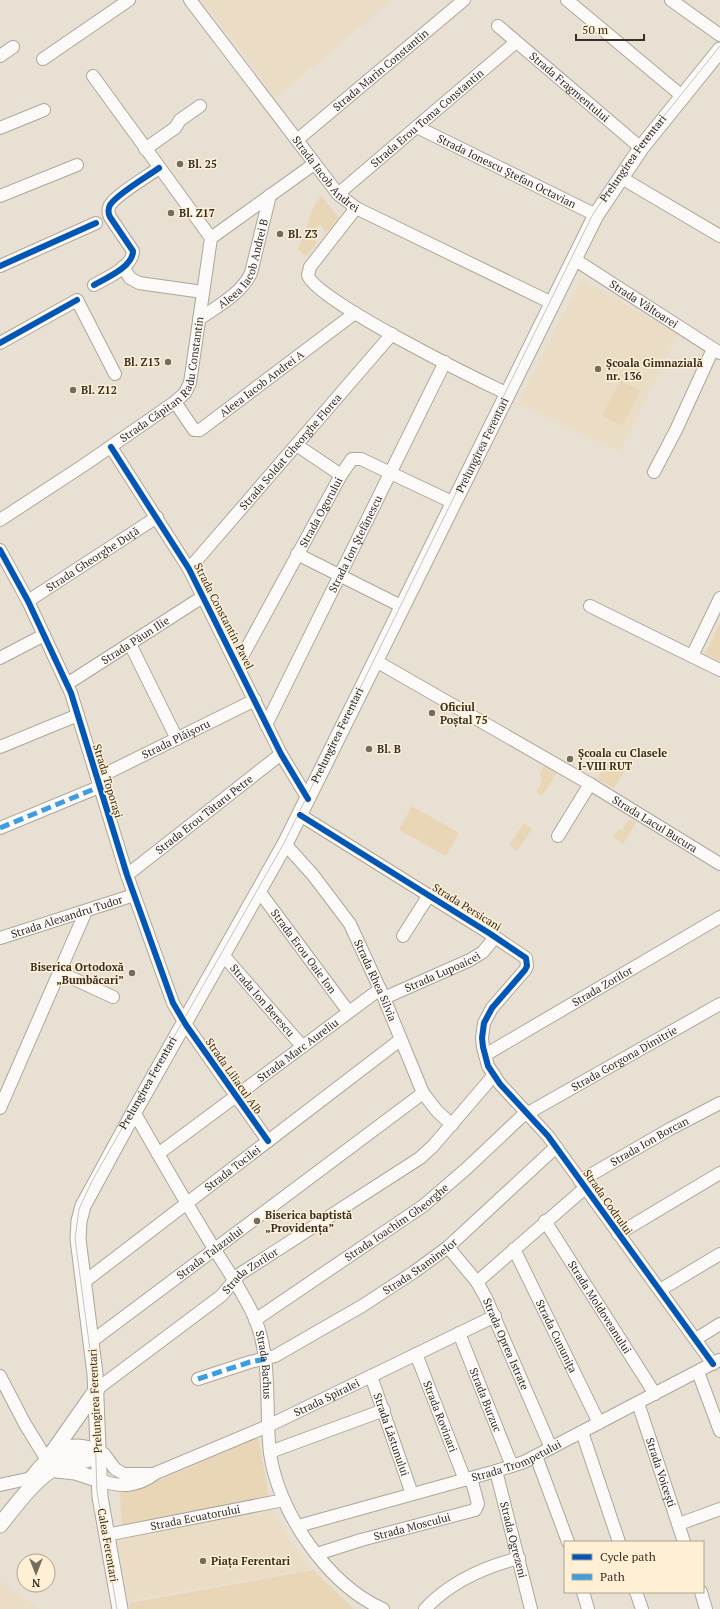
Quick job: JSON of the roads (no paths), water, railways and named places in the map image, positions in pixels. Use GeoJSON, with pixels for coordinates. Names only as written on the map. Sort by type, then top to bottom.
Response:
{"type":"FeatureCollection","features":[{"type":"Feature","properties":{"kind":"main road","name":"Prelungirea Ferentari"},"geometry":{"type":"LineString","coordinates":[[99,1480],[96,1389],[92,1341],[78,1239],[81,1213],[94,1182],[286,844],[596,215],[620,177],[641,148],[682,96],[718,57]]}},
{"type":"Feature","properties":{"kind":"main road"},"geometry":{"type":"LineString","coordinates":[[0,1525],[50,1465],[96,1389]]}},
{"type":"Feature","properties":{"kind":"main road"},"geometry":{"type":"LineString","coordinates":[[18,1502],[32,1478],[50,1465],[59,1465],[85,1460],[98,1453]]}},
{"type":"Feature","properties":{"kind":"main road"},"geometry":{"type":"LineString","coordinates":[[50,1465],[99,1480]]}},
{"type":"Feature","properties":{"kind":"main road","name":"Calea Ferentari"},"geometry":{"type":"LineString","coordinates":[[99,1480],[106,1535],[120,1609]]}},
{"type":"Feature","properties":{"kind":"street"},"geometry":{"type":"LineString","coordinates":[[44,59],[129,0]]}},
{"type":"Feature","properties":{"kind":"street","name":"Strada Iacob Andrei"},"geometry":{"type":"LineString","coordinates":[[190,0],[314,164],[338,194],[356,208],[313,262],[308,275],[317,288],[355,313],[392,334],[508,394]]}},
{"type":"Feature","properties":{"kind":"street","name":"Strada Marin Constantin"},"geometry":{"type":"LineString","coordinates":[[296,140],[464,0]]}},
{"type":"Feature","properties":{"kind":"street"},"geometry":{"type":"LineString","coordinates":[[567,0],[682,96]]}},
{"type":"Feature","properties":{"kind":"street"},"geometry":{"type":"LineString","coordinates":[[671,0],[720,36]]}},
{"type":"Feature","properties":{"kind":"street","name":"Strada Fragmentului"},"geometry":{"type":"LineString","coordinates":[[498,26],[641,148]]}},
{"type":"Feature","properties":{"kind":"street","name":"Strada Erou Toma Constantin"},"geometry":{"type":"LineString","coordinates":[[338,194],[516,42]]}},
{"type":"Feature","properties":{"kind":"street"},"geometry":{"type":"LineString","coordinates":[[0,56],[13,47]]}},
{"type":"Feature","properties":{"kind":"street"},"geometry":{"type":"LineString","coordinates":[[93,76],[211,238]]}},
{"type":"Feature","properties":{"kind":"street"},"geometry":{"type":"LineString","coordinates":[[145,149],[175,128],[180,120],[200,106]]}},
{"type":"Feature","properties":{"kind":"street"},"geometry":{"type":"LineString","coordinates":[[0,128],[44,110]]}},
{"type":"Feature","properties":{"kind":"street","name":"Strada Ionescu Ștefan Octavian"},"geometry":{"type":"LineString","coordinates":[[417,127],[596,215]]}},
{"type":"Feature","properties":{"kind":"street","name":"Aleea Iacob Andrei B"},"geometry":{"type":"LineString","coordinates":[[211,238],[314,164]]}},
{"type":"Feature","properties":{"kind":"street"},"geometry":{"type":"LineString","coordinates":[[0,196],[77,165]]}},
{"type":"Feature","properties":{"kind":"street"},"geometry":{"type":"LineString","coordinates":[[94,285],[131,260],[133,250],[110,217],[108,209],[117,198],[159,168]]}},
{"type":"Feature","properties":{"kind":"street"},"geometry":{"type":"LineString","coordinates":[[620,177],[720,236]]}},
{"type":"Feature","properties":{"kind":"street","name":"Aleea Iacob Andrei B"},"geometry":{"type":"LineString","coordinates":[[199,319],[236,293],[248,281],[270,195]]}},
{"type":"Feature","properties":{"kind":"street"},"geometry":{"type":"LineString","coordinates":[[356,208],[552,303]]}},
{"type":"Feature","properties":{"kind":"street"},"geometry":{"type":"LineString","coordinates":[[0,266],[96,223]]}},
{"type":"Feature","properties":{"kind":"street","name":"Strada Căpitan Radu Constantin"},"geometry":{"type":"LineString","coordinates":[[0,520],[111,447],[175,402],[185,393],[190,383],[211,238]]}},
{"type":"Feature","properties":{"kind":"street","name":"Strada Vâltoarei"},"geometry":{"type":"LineString","coordinates":[[574,259],[717,351],[654,472]]}},
{"type":"Feature","properties":{"kind":"street","name":"Strada Căpitan Radu Constantin"},"geometry":{"type":"LineString","coordinates":[[122,267],[130,278],[139,283],[203,292]]}},
{"type":"Feature","properties":{"kind":"street"},"geometry":{"type":"LineString","coordinates":[[0,343],[77,300],[114,374]]}},
{"type":"Feature","properties":{"kind":"street","name":"Aleea Iacob Andrei A"},"geometry":{"type":"LineString","coordinates":[[175,402],[194,430],[200,430],[355,313]]}},
{"type":"Feature","properties":{"kind":"street","name":"Strada Soldat Gheorghe Florea"},"geometry":{"type":"LineString","coordinates":[[190,569],[298,446],[392,334]]}},
{"type":"Feature","properties":{"kind":"street","name":"Strada Ion Ștefănescu"},"geometry":{"type":"LineString","coordinates":[[266,725],[445,362]]}},
{"type":"Feature","properties":{"kind":"street"},"geometry":{"type":"LineString","coordinates":[[298,446],[341,476]]}},
{"type":"Feature","properties":{"kind":"street","name":"Strada Constantin Pavel"},"geometry":{"type":"LineString","coordinates":[[111,447],[190,569],[238,664],[266,725],[281,754],[308,799]]}},
{"type":"Feature","properties":{"kind":"street","name":"Strada Ogorului"},"geometry":{"type":"LineString","coordinates":[[238,664],[297,554],[349,463],[356,458],[390,472],[454,503]]}},
{"type":"Feature","properties":{"kind":"street","name":"Strada Gheorghe Duță"},"geometry":{"type":"LineString","coordinates":[[28,601],[157,517]]}},
{"type":"Feature","properties":{"kind":"street"},"geometry":{"type":"LineString","coordinates":[[297,554],[403,607]]}},
{"type":"Feature","properties":{"kind":"street","name":"Strada Toporași"},"geometry":{"type":"LineString","coordinates":[[2,557],[28,601],[67,684],[78,715],[127,875],[168,991],[184,1022]]}},
{"type":"Feature","properties":{"kind":"street","name":"Strada Păun Ilie"},"geometry":{"type":"LineString","coordinates":[[67,684],[204,596]]}},
{"type":"Feature","properties":{"kind":"street"},"geometry":{"type":"LineString","coordinates":[[692,656],[720,598]]}},
{"type":"Feature","properties":{"kind":"street"},"geometry":{"type":"LineString","coordinates":[[590,606],[720,670]]}},
{"type":"Feature","properties":{"kind":"street"},"geometry":{"type":"LineString","coordinates":[[0,658],[44,635]]}},
{"type":"Feature","properties":{"kind":"street"},"geometry":{"type":"LineString","coordinates":[[130,644],[177,739]]}},
{"type":"Feature","properties":{"kind":"street","name":"Strada Lacul Bucura"},"geometry":{"type":"LineString","coordinates":[[376,661],[590,784],[720,864]]}},
{"type":"Feature","properties":{"kind":"street","name":"Strada Plăișoru"},"geometry":{"type":"LineString","coordinates":[[98,783],[177,739],[254,700]]}},
{"type":"Feature","properties":{"kind":"street"},"geometry":{"type":"LineString","coordinates":[[0,747],[78,715]]}},
{"type":"Feature","properties":{"kind":"street","name":"Strada Erou Tătaru Petre"},"geometry":{"type":"LineString","coordinates":[[127,875],[281,754]]}},
{"type":"Feature","properties":{"kind":"street","name":"Strada Toporași"},"geometry":{"type":"LineString","coordinates":[[0,828],[98,783]]}},
{"type":"Feature","properties":{"kind":"street"},"geometry":{"type":"LineString","coordinates":[[558,836],[590,784]]}},
{"type":"Feature","properties":{"kind":"street","name":"Strada Persicani"},"geometry":{"type":"LineString","coordinates":[[300,815],[524,955],[528,962],[525,970],[487,1015],[482,1030],[484,1055]]}},
{"type":"Feature","properties":{"kind":"street","name":"Strada Rhea Silvia"},"geometry":{"type":"LineString","coordinates":[[286,844],[350,924],[382,994],[423,1093],[437,1111],[452,1125]]}},
{"type":"Feature","properties":{"kind":"street","name":"Strada Erou Oaie Ion"},"geometry":{"type":"LineString","coordinates":[[259,891],[348,1011]]}},
{"type":"Feature","properties":{"kind":"street","name":"Strada Alexandru Tudor"},"geometry":{"type":"LineString","coordinates":[[0,938],[134,895]]}},
{"type":"Feature","properties":{"kind":"street"},"geometry":{"type":"LineString","coordinates":[[403,936],[429,895]]}},
{"type":"Feature","properties":{"kind":"street"},"geometry":{"type":"LineString","coordinates":[[0,1108],[86,911]]}},
{"type":"Feature","properties":{"kind":"street","name":"Strada Zorilor"},"geometry":{"type":"LineString","coordinates":[[484,1055],[720,917]]}},
{"type":"Feature","properties":{"kind":"street","name":"Strada Lupoaicei"},"geometry":{"type":"LineString","coordinates":[[382,994],[470,960],[483,952],[496,937]]}},
{"type":"Feature","properties":{"kind":"street","name":"Strada Ion Berescu"},"geometry":{"type":"LineString","coordinates":[[223,955],[302,1046]]}},
{"type":"Feature","properties":{"kind":"street"},"geometry":{"type":"LineString","coordinates":[[59,972],[113,996]]}},
{"type":"Feature","properties":{"kind":"street","name":"Strada Marc Aureliu"},"geometry":{"type":"LineString","coordinates":[[158,1154],[348,1011],[382,994]]}},
{"type":"Feature","properties":{"kind":"street","name":"Strada Gorgona Dimitrie"},"geometry":{"type":"LineString","coordinates":[[528,1113],[720,1004]]}},
{"type":"Feature","properties":{"kind":"street","name":"Strada Liliacul Alb"},"geometry":{"type":"LineString","coordinates":[[184,1022],[268,1141]]}},
{"type":"Feature","properties":{"kind":"street","name":"Strada Tocilei"},"geometry":{"type":"LineString","coordinates":[[84,1282],[400,1040]]}},
{"type":"Feature","properties":{"kind":"street","name":"Strada Codrului"},"geometry":{"type":"LineString","coordinates":[[484,1055],[494,1075],[556,1147],[696,1340],[717,1362]]}},
{"type":"Feature","properties":{"kind":"street","name":"Strada Zorilor"},"geometry":{"type":"LineString","coordinates":[[96,1389],[221,1296],[234,1283],[240,1274],[255,1263],[407,1168],[433,1146],[494,1075]]}},
{"type":"Feature","properties":{"kind":"street","name":"Strada Talazului"},"geometry":{"type":"LineString","coordinates":[[92,1341],[423,1093]]}},
{"type":"Feature","properties":{"kind":"street","name":"Strada Ion Borcan"},"geometry":{"type":"LineString","coordinates":[[583,1184],[670,1129],[720,1103]]}},
{"type":"Feature","properties":{"kind":"street","name":"Strada Bachus"},"geometry":{"type":"LineString","coordinates":[[134,1112],[255,1320],[266,1359],[270,1452],[278,1486],[284,1500],[298,1526],[317,1554],[339,1581],[355,1594],[383,1609]]}},
{"type":"Feature","properties":{"kind":"street","name":"Strada Ioachim Gheorghe"},"geometry":{"type":"LineString","coordinates":[[255,1320],[423,1206],[466,1169],[521,1117],[528,1113]]}},
{"type":"Feature","properties":{"kind":"street","name":"Strada Staminelor"},"geometry":{"type":"LineString","coordinates":[[198,1379],[250,1362],[266,1359],[296,1345],[362,1306],[414,1272],[448,1247],[556,1147]]}},
{"type":"Feature","properties":{"kind":"street"},"geometry":{"type":"LineString","coordinates":[[618,1234],[720,1173]]}},
{"type":"Feature","properties":{"kind":"street"},"geometry":{"type":"LineString","coordinates":[[477,1282],[546,1221],[583,1184]]}},
{"type":"Feature","properties":{"kind":"street","name":"Strada Moldoveanului"},"geometry":{"type":"LineString","coordinates":[[546,1221],[655,1394]]}},
{"type":"Feature","properties":{"kind":"street","name":"Strada Oprea Istrate"},"geometry":{"type":"LineString","coordinates":[[448,1247],[477,1282],[495,1316],[551,1448]]}},
{"type":"Feature","properties":{"kind":"street","name":"Strada Cununița"},"geometry":{"type":"LineString","coordinates":[[514,1249],[599,1423]]}},
{"type":"Feature","properties":{"kind":"street"},"geometry":{"type":"LineString","coordinates":[[660,1290],[720,1254]]}},
{"type":"Feature","properties":{"kind":"street","name":"Strada Spiralei"},"geometry":{"type":"LineString","coordinates":[[99,1480],[125,1486],[139,1483],[156,1473],[268,1426],[495,1316]]}},
{"type":"Feature","properties":{"kind":"street"},"geometry":{"type":"LineString","coordinates":[[696,1340],[720,1324]]}},
{"type":"Feature","properties":{"kind":"street","name":"Strada Burzuc"},"geometry":{"type":"LineString","coordinates":[[459,1333],[512,1466]]}},
{"type":"Feature","properties":{"kind":"street","name":"Strada Rovinari"},"geometry":{"type":"LineString","coordinates":[[416,1354],[468,1479]]}},
{"type":"Feature","properties":{"kind":"street","name":"Strada Trompetului"},"geometry":{"type":"LineString","coordinates":[[298,1526],[512,1466],[536,1456],[717,1362]]}},
{"type":"Feature","properties":{"kind":"street"},"geometry":{"type":"LineString","coordinates":[[698,1372],[720,1431]]}},
{"type":"Feature","properties":{"kind":"street"},"geometry":{"type":"LineString","coordinates":[[0,1376],[25,1424],[50,1465]]}},
{"type":"Feature","properties":{"kind":"street","name":"Strada Lăstunului"},"geometry":{"type":"LineString","coordinates":[[371,1376],[412,1494]]}},
{"type":"Feature","properties":{"kind":"street","name":"Strada Voicești"},"geometry":{"type":"LineString","coordinates":[[638,1403],[684,1541]]}},
{"type":"Feature","properties":{"kind":"street"},"geometry":{"type":"LineString","coordinates":[[270,1452],[384,1410]]}},
{"type":"Feature","properties":{"kind":"street"},"geometry":{"type":"LineString","coordinates":[[582,1432],[619,1541]]}},
{"type":"Feature","properties":{"kind":"street","name":"Strada Spiralei"},"geometry":{"type":"LineString","coordinates":[[98,1453],[104,1454],[115,1468],[124,1474],[136,1475],[156,1473]]}},
{"type":"Feature","properties":{"kind":"street"},"geometry":{"type":"LineString","coordinates":[[536,1456],[568,1541]]}},
{"type":"Feature","properties":{"kind":"street","name":"Strada Ogrezeni"},"geometry":{"type":"LineString","coordinates":[[496,1471],[531,1609]]}},
{"type":"Feature","properties":{"kind":"street"},"geometry":{"type":"LineString","coordinates":[[0,1485],[32,1478]]}},
{"type":"Feature","properties":{"kind":"street","name":"Strada Moscului"},"geometry":{"type":"LineString","coordinates":[[317,1554],[361,1540],[475,1510],[478,1504],[468,1479]]}},
{"type":"Feature","properties":{"kind":"street","name":"Strada Ecuatorului"},"geometry":{"type":"LineString","coordinates":[[106,1535],[284,1500]]}},
{"type":"Feature","properties":{"kind":"street"},"geometry":{"type":"LineString","coordinates":[[679,1524],[720,1509]]}},
{"type":"Feature","properties":{"kind":"street"},"geometry":{"type":"LineString","coordinates":[[425,1609],[443,1593],[469,1577],[487,1568],[519,1558]]}},
{"type":"Feature","properties":{"kind":"street"},"geometry":{"type":"LineString","coordinates":[[583,1593],[588,1609]]}},
{"type":"Feature","properties":{"kind":"street"},"geometry":{"type":"LineString","coordinates":[[636,1593],[642,1609]]}},
{"type":"Feature","properties":{"kind":"street"},"geometry":{"type":"LineString","coordinates":[[701,1593],[706,1609]]}},
{"type":"Feature","properties":{"kind":"tram line"},"geometry":{"type":"LineString","coordinates":[[117,1609],[97,1492],[93,1372],[75,1239],[79,1209],[92,1181],[284,843],[593,214],[640,146],[720,46]]}},
{"type":"Feature","properties":{"kind":"place","name":"Bl. 25"},"geometry":{"type":"Point","coordinates":[180,164]}},
{"type":"Feature","properties":{"kind":"place","name":"Bl. Z17"},"geometry":{"type":"Point","coordinates":[171,213]}},
{"type":"Feature","properties":{"kind":"place","name":"Bl. Z3"},"geometry":{"type":"Point","coordinates":[280,234]}},
{"type":"Feature","properties":{"kind":"place","name":"Bl. Z13"},"geometry":{"type":"Point","coordinates":[168,362]}},
{"type":"Feature","properties":{"kind":"place","name":"Școala Gimnazială nr. 136"},"geometry":{"type":"Point","coordinates":[598,369]}},
{"type":"Feature","properties":{"kind":"place","name":"Bl. Z12"},"geometry":{"type":"Point","coordinates":[73,390]}},
{"type":"Feature","properties":{"kind":"place","name":"Oficiul Poștal 75"},"geometry":{"type":"Point","coordinates":[432,713]}},
{"type":"Feature","properties":{"kind":"place","name":"Bl. B"},"geometry":{"type":"Point","coordinates":[369,749]}},
{"type":"Feature","properties":{"kind":"place","name":"Școala cu Clasele I-VIII RUT"},"geometry":{"type":"Point","coordinates":[570,759]}},
{"type":"Feature","properties":{"kind":"place","name":"Biserica Ortodoxă „Bumbăcari”"},"geometry":{"type":"Point","coordinates":[132,973]}},
{"type":"Feature","properties":{"kind":"place","name":"Biserica baptistă „Providența”"},"geometry":{"type":"Point","coordinates":[257,1221]}},
{"type":"Feature","properties":{"kind":"place","name":"Piața Ferentari"},"geometry":{"type":"Point","coordinates":[203,1561]}}]}
